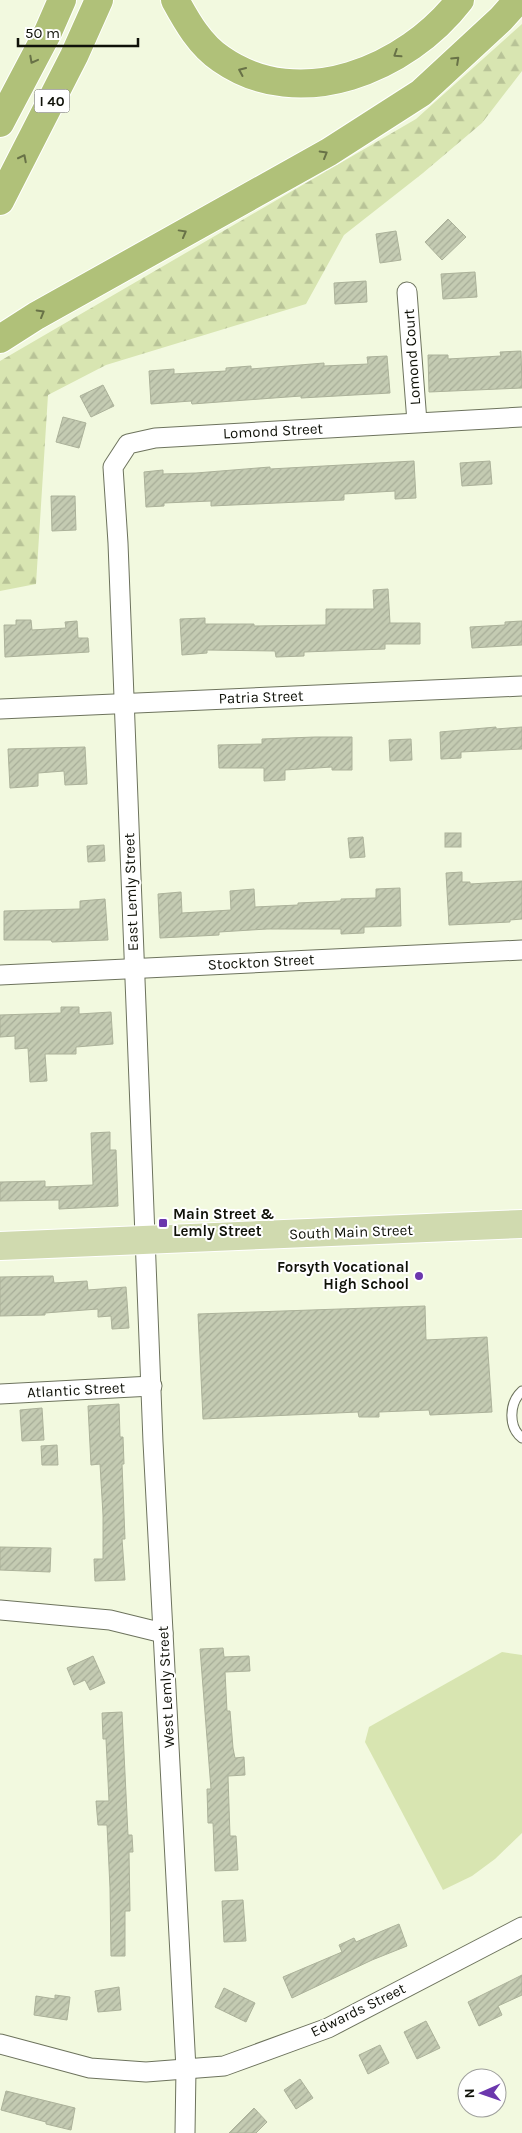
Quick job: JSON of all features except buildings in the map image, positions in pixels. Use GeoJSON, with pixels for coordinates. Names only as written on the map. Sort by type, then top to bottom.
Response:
{"type":"FeatureCollection","features":[{"type":"Feature","properties":{"kind":"highway","name":"I 40"},"geometry":{"type":"LineString","coordinates":[[0,123],[48,32],[62,0]]}},
{"type":"Feature","properties":{"kind":"highway","name":"I 40"},"geometry":{"type":"LineString","coordinates":[[0,201],[74,56],[99,0]]}},
{"type":"Feature","properties":{"kind":"highway"},"geometry":{"type":"LineString","coordinates":[[175,0],[190,26],[204,44],[220,59],[252,75],[280,82],[324,84],[346,79],[392,58],[439,23],[460,0]]}},
{"type":"Feature","properties":{"kind":"highway"},"geometry":{"type":"LineString","coordinates":[[0,339],[36,316],[329,152],[421,93],[501,19],[518,0]]}},
{"type":"Feature","properties":{"kind":"main road","name":"South Main Street"},"geometry":{"type":"LineString","coordinates":[[0,1246],[522,1224]]}},
{"type":"Feature","properties":{"kind":"street","name":"Lomond Court"},"geometry":{"type":"LineString","coordinates":[[407,292],[417,422]]}},
{"type":"Feature","properties":{"kind":"street","name":"Lomond Street"},"geometry":{"type":"LineString","coordinates":[[118,543],[113,467],[128,444],[155,438],[522,417]]}},
{"type":"Feature","properties":{"kind":"street","name":"East Lemly Street"},"geometry":{"type":"LineString","coordinates":[[118,543],[146,1240]]}},
{"type":"Feature","properties":{"kind":"street","name":"Patria Street"},"geometry":{"type":"LineString","coordinates":[[0,708],[522,686]]}},
{"type":"Feature","properties":{"kind":"street","name":"Stockton Street"},"geometry":{"type":"LineString","coordinates":[[0,975],[522,950]]}},
{"type":"Feature","properties":{"kind":"street","name":"West Lemly Street"},"geometry":{"type":"LineString","coordinates":[[146,1240],[163,1633],[186,2069],[185,2133]]}},
{"type":"Feature","properties":{"kind":"street","name":"Atlantic Street"},"geometry":{"type":"LineString","coordinates":[[0,1394],[152,1386]]}},
{"type":"Feature","properties":{"kind":"street"},"geometry":{"type":"LineString","coordinates":[[0,1610],[110,1620],[163,1633]]}},
{"type":"Feature","properties":{"kind":"street","name":"Edwards Street"},"geometry":{"type":"LineString","coordinates":[[0,2044],[90,2068],[146,2072],[224,2066],[328,2028],[522,1927]]}},
{"type":"Feature","properties":{"kind":"lane"},"geometry":{"type":"LineString","coordinates":[[522,1391],[515,1400],[512,1422],[515,1431],[522,1438]]}},
{"type":"Feature","properties":{"kind":"green space"},"geometry":{"type":"Polygon","coordinates":[[[522,24],[522,71],[482,123],[423,173],[344,235],[306,304],[106,365],[48,395],[36,584],[0,591],[0,361],[416,119],[522,24]]]}},
{"type":"Feature","properties":{"kind":"green space"},"geometry":{"type":"Polygon","coordinates":[[[502,1652],[522,1655],[522,1833],[495,1859],[472,1876],[443,1890],[365,1742],[369,1727],[502,1652]]]}},
{"type":"Feature","properties":{"kind":"place","name":"Main Street & Lemly Street"},"geometry":{"type":"Point","coordinates":[163,1223]}},
{"type":"Feature","properties":{"kind":"place","name":"Forsyth Vocational High School"},"geometry":{"type":"Point","coordinates":[419,1276]}}]}
